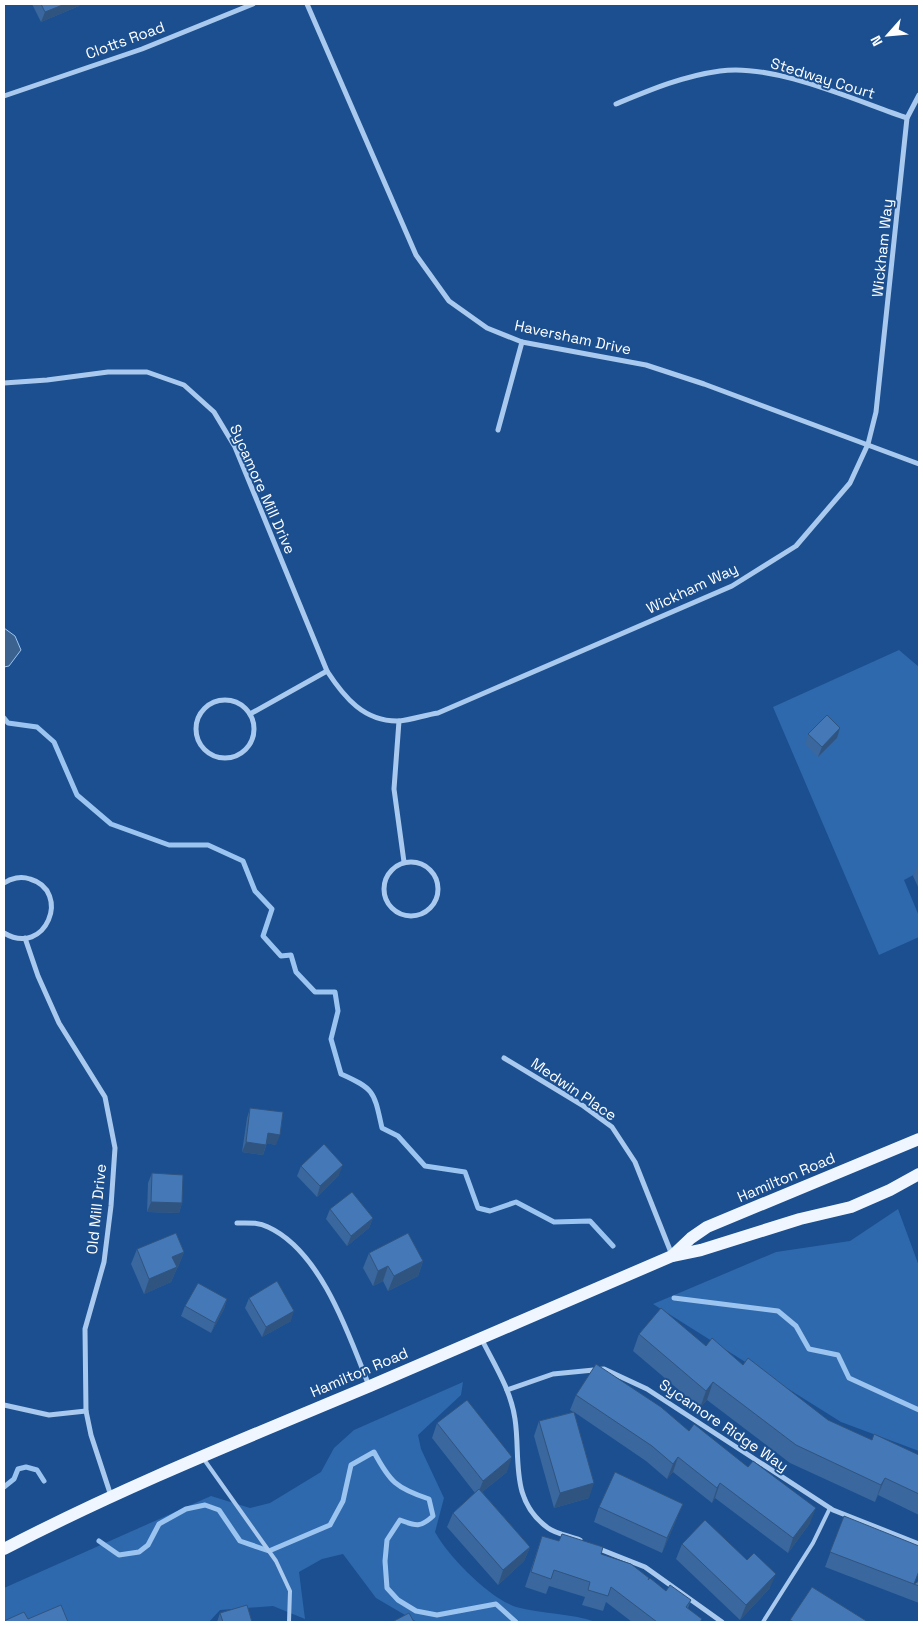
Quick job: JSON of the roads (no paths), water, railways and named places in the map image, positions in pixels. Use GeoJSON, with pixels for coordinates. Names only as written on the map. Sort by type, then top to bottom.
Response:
{"type":"FeatureCollection","features":[{"type":"Feature","properties":{"kind":"main road","name":"Hamilton Road"},"geometry":{"type":"LineString","coordinates":[[672,1256],[691,1238],[707,1227],[919,1139]]}},
{"type":"Feature","properties":{"kind":"main road","name":"Hamilton Road"},"geometry":{"type":"LineString","coordinates":[[4,1549],[60,1520],[201,1456],[672,1256],[701,1250],[800,1219],[851,1207],[890,1190],[919,1174]]}},
{"type":"Feature","properties":{"kind":"main road","name":"Hamilton Road"},"geometry":{"type":"LineString","coordinates":[[4,1540],[60,1520]]}},
{"type":"Feature","properties":{"kind":"street","name":"Clotts Road"},"geometry":{"type":"LineString","coordinates":[[4,96],[142,49],[253,4]]}},
{"type":"Feature","properties":{"kind":"street","name":"Haversham Drive"},"geometry":{"type":"LineString","coordinates":[[307,4],[416,255],[449,301],[487,328],[522,342],[646,365],[919,464]]}},
{"type":"Feature","properties":{"kind":"street","name":"Stedway Court"},"geometry":{"type":"LineString","coordinates":[[616,104],[676,79],[731,71],[766,73],[796,80],[907,118]]}},
{"type":"Feature","properties":{"kind":"street","name":"Wickham Way"},"geometry":{"type":"LineString","coordinates":[[399,721],[438,713],[732,586],[796,546],[850,483],[868,444],[882,379],[907,118],[919,95]]}},
{"type":"Feature","properties":{"kind":"street"},"geometry":{"type":"LineString","coordinates":[[498,430],[522,342]]}},
{"type":"Feature","properties":{"kind":"street","name":"Sycamore Mill Drive"},"geometry":{"type":"LineString","coordinates":[[4,383],[47,380],[108,372],[147,372],[184,385],[214,412],[235,447],[327,671],[352,704],[382,719],[399,721]]}},
{"type":"Feature","properties":{"kind":"street"},"geometry":{"type":"LineString","coordinates":[[250,714],[327,671]]}},
{"type":"Feature","properties":{"kind":"street"},"geometry":{"type":"LineString","coordinates":[[227,699],[241,704],[250,714],[254,728],[251,742],[242,752],[230,758],[216,757],[204,749],[197,737],[196,723],[202,710],[213,702],[227,699]]}},
{"type":"Feature","properties":{"kind":"street"},"geometry":{"type":"LineString","coordinates":[[399,721],[394,789],[404,862]]}},
{"type":"Feature","properties":{"kind":"street"},"geometry":{"type":"LineString","coordinates":[[404,862],[417,862],[429,868],[437,878],[439,892],[434,904],[424,913],[412,916],[405,915],[389,905],[384,892],[385,879],[392,868],[404,862]]}},
{"type":"Feature","properties":{"kind":"street"},"geometry":{"type":"LineString","coordinates":[[4,883],[15,878],[25,877],[42,886],[48,894],[52,913],[43,930],[25,938],[15,938],[4,933]]}},
{"type":"Feature","properties":{"kind":"street","name":"Old Mill Drive"},"geometry":{"type":"LineString","coordinates":[[25,938],[38,976],[59,1023],[105,1097],[115,1148],[111,1206],[104,1262],[84,1329],[86,1411],[91,1435],[111,1496]]}},
{"type":"Feature","properties":{"kind":"street","name":"Medwin Place"},"geometry":{"type":"LineString","coordinates":[[504,1058],[582,1105],[612,1128],[635,1162],[672,1256]]}},
{"type":"Feature","properties":{"kind":"street"},"geometry":{"type":"LineString","coordinates":[[237,1223],[255,1223],[277,1232],[308,1261],[320,1278],[337,1311],[369,1386]]}},
{"type":"Feature","properties":{"kind":"street"},"geometry":{"type":"LineString","coordinates":[[481,1338],[507,1390],[515,1419],[517,1477],[532,1511],[548,1529],[645,1567],[722,1622]]}},
{"type":"Feature","properties":{"kind":"street","name":"Sycamore Ridge Way"},"geometry":{"type":"LineString","coordinates":[[507,1390],[553,1374],[604,1369],[647,1388],[830,1508],[919,1544]]}},
{"type":"Feature","properties":{"kind":"street"},"geometry":{"type":"LineString","coordinates":[[4,1406],[49,1416],[86,1411]]}},
{"type":"Feature","properties":{"kind":"lane"},"geometry":{"type":"LineString","coordinates":[[201,1456],[276,1561],[290,1591],[288,1622]]}},
{"type":"Feature","properties":{"kind":"lane"},"geometry":{"type":"LineString","coordinates":[[764,1622],[809,1550],[830,1508]]}},
{"type":"Feature","properties":{"kind":"waterway"},"geometry":{"type":"LineString","coordinates":[[4,718],[8,723],[37,727],[54,742],[77,795],[111,824],[169,845],[208,845],[243,861],[255,891],[272,909],[263,936],[281,956],[291,955],[296,972],[315,992],[335,992],[338,1011],[331,1039],[341,1074],[367,1088],[377,1106],[382,1128],[398,1136],[425,1166],[465,1172],[478,1208],[490,1211],[516,1202],[554,1222],[590,1221],[613,1246]]}},
{"type":"Feature","properties":{"kind":"waterway"},"geometry":{"type":"LineString","coordinates":[[674,1298],[778,1311],[796,1326],[809,1349],[838,1355],[849,1378],[919,1410]]}},
{"type":"Feature","properties":{"kind":"waterway"},"geometry":{"type":"LineString","coordinates":[[99,1541],[119,1555],[139,1552],[148,1545],[159,1524],[186,1509],[205,1505],[219,1510],[240,1541],[269,1551],[330,1525],[343,1501],[351,1465],[374,1452],[395,1483],[429,1499],[433,1516],[425,1523],[418,1525],[400,1520],[387,1540],[385,1561],[387,1588],[398,1600],[416,1611],[437,1615],[496,1604],[516,1622]]}},
{"type":"Feature","properties":{"kind":"waterway"},"geometry":{"type":"LineString","coordinates":[[4,1487],[14,1479],[18,1469],[26,1467],[37,1470],[44,1481]]}}]}
